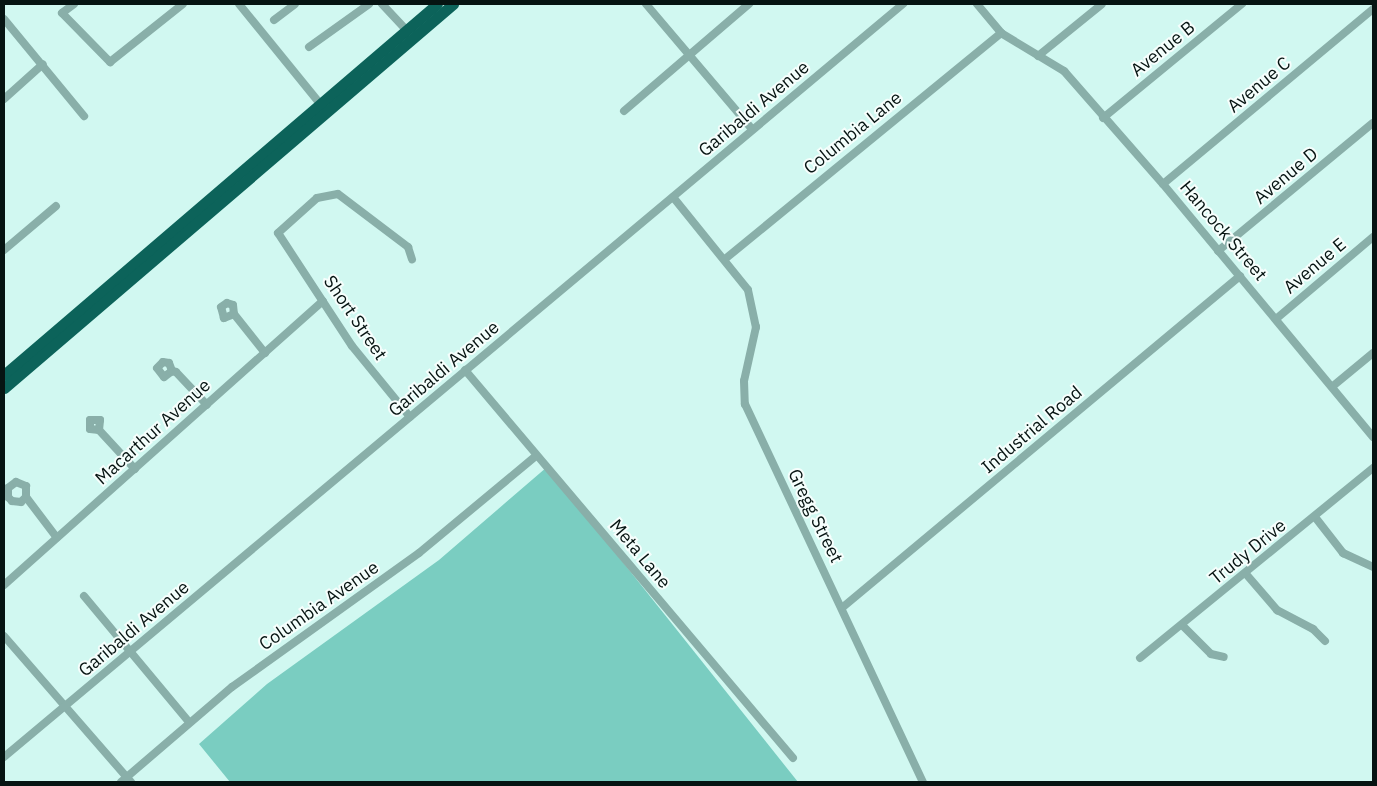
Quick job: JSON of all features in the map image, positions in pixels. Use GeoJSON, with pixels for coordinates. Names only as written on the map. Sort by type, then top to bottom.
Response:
{"type":"FeatureCollection","features":[{"type":"Feature","properties":{"kind":"highway"},"geometry":{"type":"LineString","coordinates":[[4,375],[438,4]]}},
{"type":"Feature","properties":{"kind":"highway"},"geometry":{"type":"LineString","coordinates":[[4,388],[338,105],[452,4]]}},
{"type":"Feature","properties":{"kind":"street"},"geometry":{"type":"LineString","coordinates":[[74,4],[62,13],[110,62],[184,4]]}},
{"type":"Feature","properties":{"kind":"street"},"geometry":{"type":"LineString","coordinates":[[240,4],[321,105]]}},
{"type":"Feature","properties":{"kind":"street"},"geometry":{"type":"LineString","coordinates":[[274,20],[295,4]]}},
{"type":"Feature","properties":{"kind":"street"},"geometry":{"type":"LineString","coordinates":[[309,47],[369,4]]}},
{"type":"Feature","properties":{"kind":"street"},"geometry":{"type":"LineString","coordinates":[[382,4],[407,31]]}},
{"type":"Feature","properties":{"kind":"street"},"geometry":{"type":"LineString","coordinates":[[646,4],[752,129]]}},
{"type":"Feature","properties":{"kind":"street"},"geometry":{"type":"LineString","coordinates":[[624,111],[688,53],[749,4]]}},
{"type":"Feature","properties":{"kind":"street","name":"Garibaldi Avenue"},"geometry":{"type":"LineString","coordinates":[[4,757],[903,4]]}},
{"type":"Feature","properties":{"kind":"street","name":"Hancock Street"},"geometry":{"type":"LineString","coordinates":[[977,4],[1001,33],[1064,71],[1103,118],[1164,184],[1218,251],[1333,386],[1373,437]]}},
{"type":"Feature","properties":{"kind":"street"},"geometry":{"type":"LineString","coordinates":[[1038,56],[1102,4]]}},
{"type":"Feature","properties":{"kind":"street","name":"Avenue B"},"geometry":{"type":"LineString","coordinates":[[1103,118],[1242,4]]}},
{"type":"Feature","properties":{"kind":"street","name":"Avenue C"},"geometry":{"type":"LineString","coordinates":[[1164,184],[1373,10]]}},
{"type":"Feature","properties":{"kind":"street"},"geometry":{"type":"LineString","coordinates":[[4,19],[84,116]]}},
{"type":"Feature","properties":{"kind":"street","name":"Columbia Lane"},"geometry":{"type":"LineString","coordinates":[[725,259],[1001,33]]}},
{"type":"Feature","properties":{"kind":"street"},"geometry":{"type":"LineString","coordinates":[[4,99],[43,64]]}},
{"type":"Feature","properties":{"kind":"street","name":"Avenue D"},"geometry":{"type":"LineString","coordinates":[[1218,251],[1373,123]]}},
{"type":"Feature","properties":{"kind":"street","name":"Short Street"},"geometry":{"type":"LineString","coordinates":[[410,417],[352,346],[278,233],[316,198],[338,194],[408,247],[412,259]]}},
{"type":"Feature","properties":{"kind":"street","name":"Gregg Street"},"geometry":{"type":"LineString","coordinates":[[673,197],[725,259],[748,290],[755,313],[754,343],[744,381],[745,404],[843,607],[923,782]]}},
{"type":"Feature","properties":{"kind":"street"},"geometry":{"type":"LineString","coordinates":[[4,250],[56,206]]}},
{"type":"Feature","properties":{"kind":"street","name":"Avenue E"},"geometry":{"type":"LineString","coordinates":[[1276,319],[1373,237]]}},
{"type":"Feature","properties":{"kind":"street","name":"Industrial Road"},"geometry":{"type":"LineString","coordinates":[[843,607],[1240,276]]}},
{"type":"Feature","properties":{"kind":"street","name":"Macarthur Avenue"},"geometry":{"type":"LineString","coordinates":[[4,585],[323,302]]}},
{"type":"Feature","properties":{"kind":"street"},"geometry":{"type":"LineString","coordinates":[[234,314],[265,353]]}},
{"type":"Feature","properties":{"kind":"street"},"geometry":{"type":"LineString","coordinates":[[1333,386],[1373,353]]}},
{"type":"Feature","properties":{"kind":"street","name":"Meta Lane"},"geometry":{"type":"LineString","coordinates":[[465,370],[793,758]]}},
{"type":"Feature","properties":{"kind":"street"},"geometry":{"type":"LineString","coordinates":[[172,371],[207,405]]}},
{"type":"Feature","properties":{"kind":"street"},"geometry":{"type":"LineString","coordinates":[[99,430],[135,468]]}},
{"type":"Feature","properties":{"kind":"street","name":"Columbia Avenue"},"geometry":{"type":"LineString","coordinates":[[126,780],[189,722],[252,671],[411,559],[536,456]]}},
{"type":"Feature","properties":{"kind":"street","name":"Trudy Drive"},"geometry":{"type":"LineString","coordinates":[[1140,658],[1246,574],[1373,468]]}},
{"type":"Feature","properties":{"kind":"street"},"geometry":{"type":"LineString","coordinates":[[26,497],[57,538]]}},
{"type":"Feature","properties":{"kind":"street"},"geometry":{"type":"LineString","coordinates":[[1315,517],[1343,553],[1373,567]]}},
{"type":"Feature","properties":{"kind":"street"},"geometry":{"type":"LineString","coordinates":[[1246,574],[1277,610],[1313,630],[1324,641]]}},
{"type":"Feature","properties":{"kind":"street"},"geometry":{"type":"LineString","coordinates":[[84,596],[189,722]]}},
{"type":"Feature","properties":{"kind":"street"},"geometry":{"type":"LineString","coordinates":[[1182,625],[1211,654],[1224,657]]}},
{"type":"Feature","properties":{"kind":"street"},"geometry":{"type":"LineString","coordinates":[[4,636],[66,704],[126,780]]}},
{"type":"Feature","properties":{"kind":"green space"},"geometry":{"type":"Polygon","coordinates":[[[547,467],[798,782],[230,782],[199,744],[267,684],[439,560],[547,467]]]}}]}
